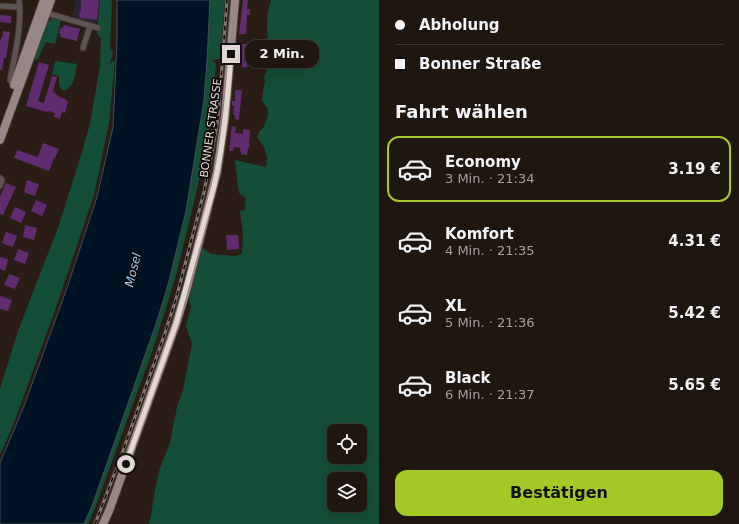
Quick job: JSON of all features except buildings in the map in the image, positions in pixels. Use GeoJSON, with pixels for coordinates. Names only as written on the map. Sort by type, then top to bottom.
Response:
{"type":"FeatureCollection","features":[{"type":"Feature","properties":{"kind":"main road"},"geometry":{"type":"LineString","coordinates":[[44,0],[47,13]]}},
{"type":"Feature","properties":{"kind":"main road"},"geometry":{"type":"LineString","coordinates":[[0,140],[34,27],[44,0]]}},
{"type":"Feature","properties":{"kind":"main road"},"geometry":{"type":"LineString","coordinates":[[0,126],[51,0]]}},
{"type":"Feature","properties":{"kind":"main road","name":"BONNER STRASSE"},"geometry":{"type":"LineString","coordinates":[[103,524],[176,324],[208,210],[217,172],[224,125],[235,0]]}},
{"type":"Feature","properties":{"kind":"main road"},"geometry":{"type":"LineString","coordinates":[[34,27],[47,13]]}},
{"type":"Feature","properties":{"kind":"street"},"geometry":{"type":"LineString","coordinates":[[17,86],[10,80],[19,33],[19,0]]}},
{"type":"Feature","properties":{"kind":"street"},"geometry":{"type":"LineString","coordinates":[[0,6],[20,7]]}},
{"type":"Feature","properties":{"kind":"street"},"geometry":{"type":"LineString","coordinates":[[47,13],[98,28]]}},
{"type":"Feature","properties":{"kind":"street"},"geometry":{"type":"LineString","coordinates":[[83,48],[90,26]]}},
{"type":"Feature","properties":{"kind":"street"},"geometry":{"type":"LineString","coordinates":[[0,178],[2,180],[0,186]]}},
{"type":"Feature","properties":{"kind":"shaded area"},"geometry":{"type":"Polygon","coordinates":[[[76,0],[99,0],[96,24],[72,18],[76,0]]]}},
{"type":"Feature","properties":{"kind":"shaded area"},"geometry":{"type":"Polygon","coordinates":[[[225,0],[232,0],[222,120],[208,195],[180,301],[100,524],[92,524],[118,456],[174,298],[202,191],[216,118],[225,0]]]}},
{"type":"Feature","properties":{"kind":"green space"},"geometry":{"type":"Polygon","coordinates":[[[100,0],[112,0],[110,48],[113,52],[109,64],[115,60],[109,123],[94,195],[54,313],[13,425],[0,455],[0,389],[18,331],[59,225],[90,124],[100,66],[101,38],[97,34],[100,0]]]}},
{"type":"Feature","properties":{"kind":"green space"},"geometry":{"type":"Polygon","coordinates":[[[210,0],[225,0],[220,59],[212,60],[216,64],[208,139],[194,202],[175,279],[152,352],[95,508],[88,524],[84,524],[92,506],[157,321],[168,285],[186,211],[204,100],[210,0]]]}},
{"type":"Feature","properties":{"kind":"green space"},"geometry":{"type":"Polygon","coordinates":[[[271,0],[379,0],[379,524],[149,524],[160,468],[170,443],[192,344],[186,326],[191,307],[189,297],[202,248],[211,254],[235,256],[242,254],[243,233],[240,211],[245,210],[246,198],[239,193],[235,160],[266,167],[267,157],[264,147],[257,137],[268,116],[268,109],[262,101],[265,82],[264,77],[270,62],[270,56],[266,47],[268,39],[268,10],[271,0]]]}},
{"type":"Feature","properties":{"kind":"green space"},"geometry":{"type":"Polygon","coordinates":[[[52,18],[61,20],[55,44],[46,42],[37,60],[34,59],[47,23],[52,18]]]}},
{"type":"Feature","properties":{"kind":"green space"},"geometry":{"type":"Polygon","coordinates":[[[55,61],[77,64],[72,83],[68,89],[64,91],[60,87],[59,76],[52,74],[55,61]]]}},
{"type":"Feature","properties":{"kind":"water","name":"Mosel"},"geometry":{"type":"Polygon","coordinates":[[[117,0],[210,0],[204,100],[186,211],[168,285],[157,321],[92,506],[84,524],[0,524],[0,463],[24,406],[67,288],[97,197],[113,127],[117,42],[117,0]]]}},
{"type":"Feature","properties":{"kind":"railway"},"geometry":{"type":"LineString","coordinates":[[95,524],[165,333],[176,299],[204,192],[218,119],[227,0]]}},
{"type":"Feature","properties":{"kind":"route"},"geometry":{"type":"LineString","coordinates":[[126,464],[166,355],[187,288],[208,210],[219,163],[231,54]]}}]}
